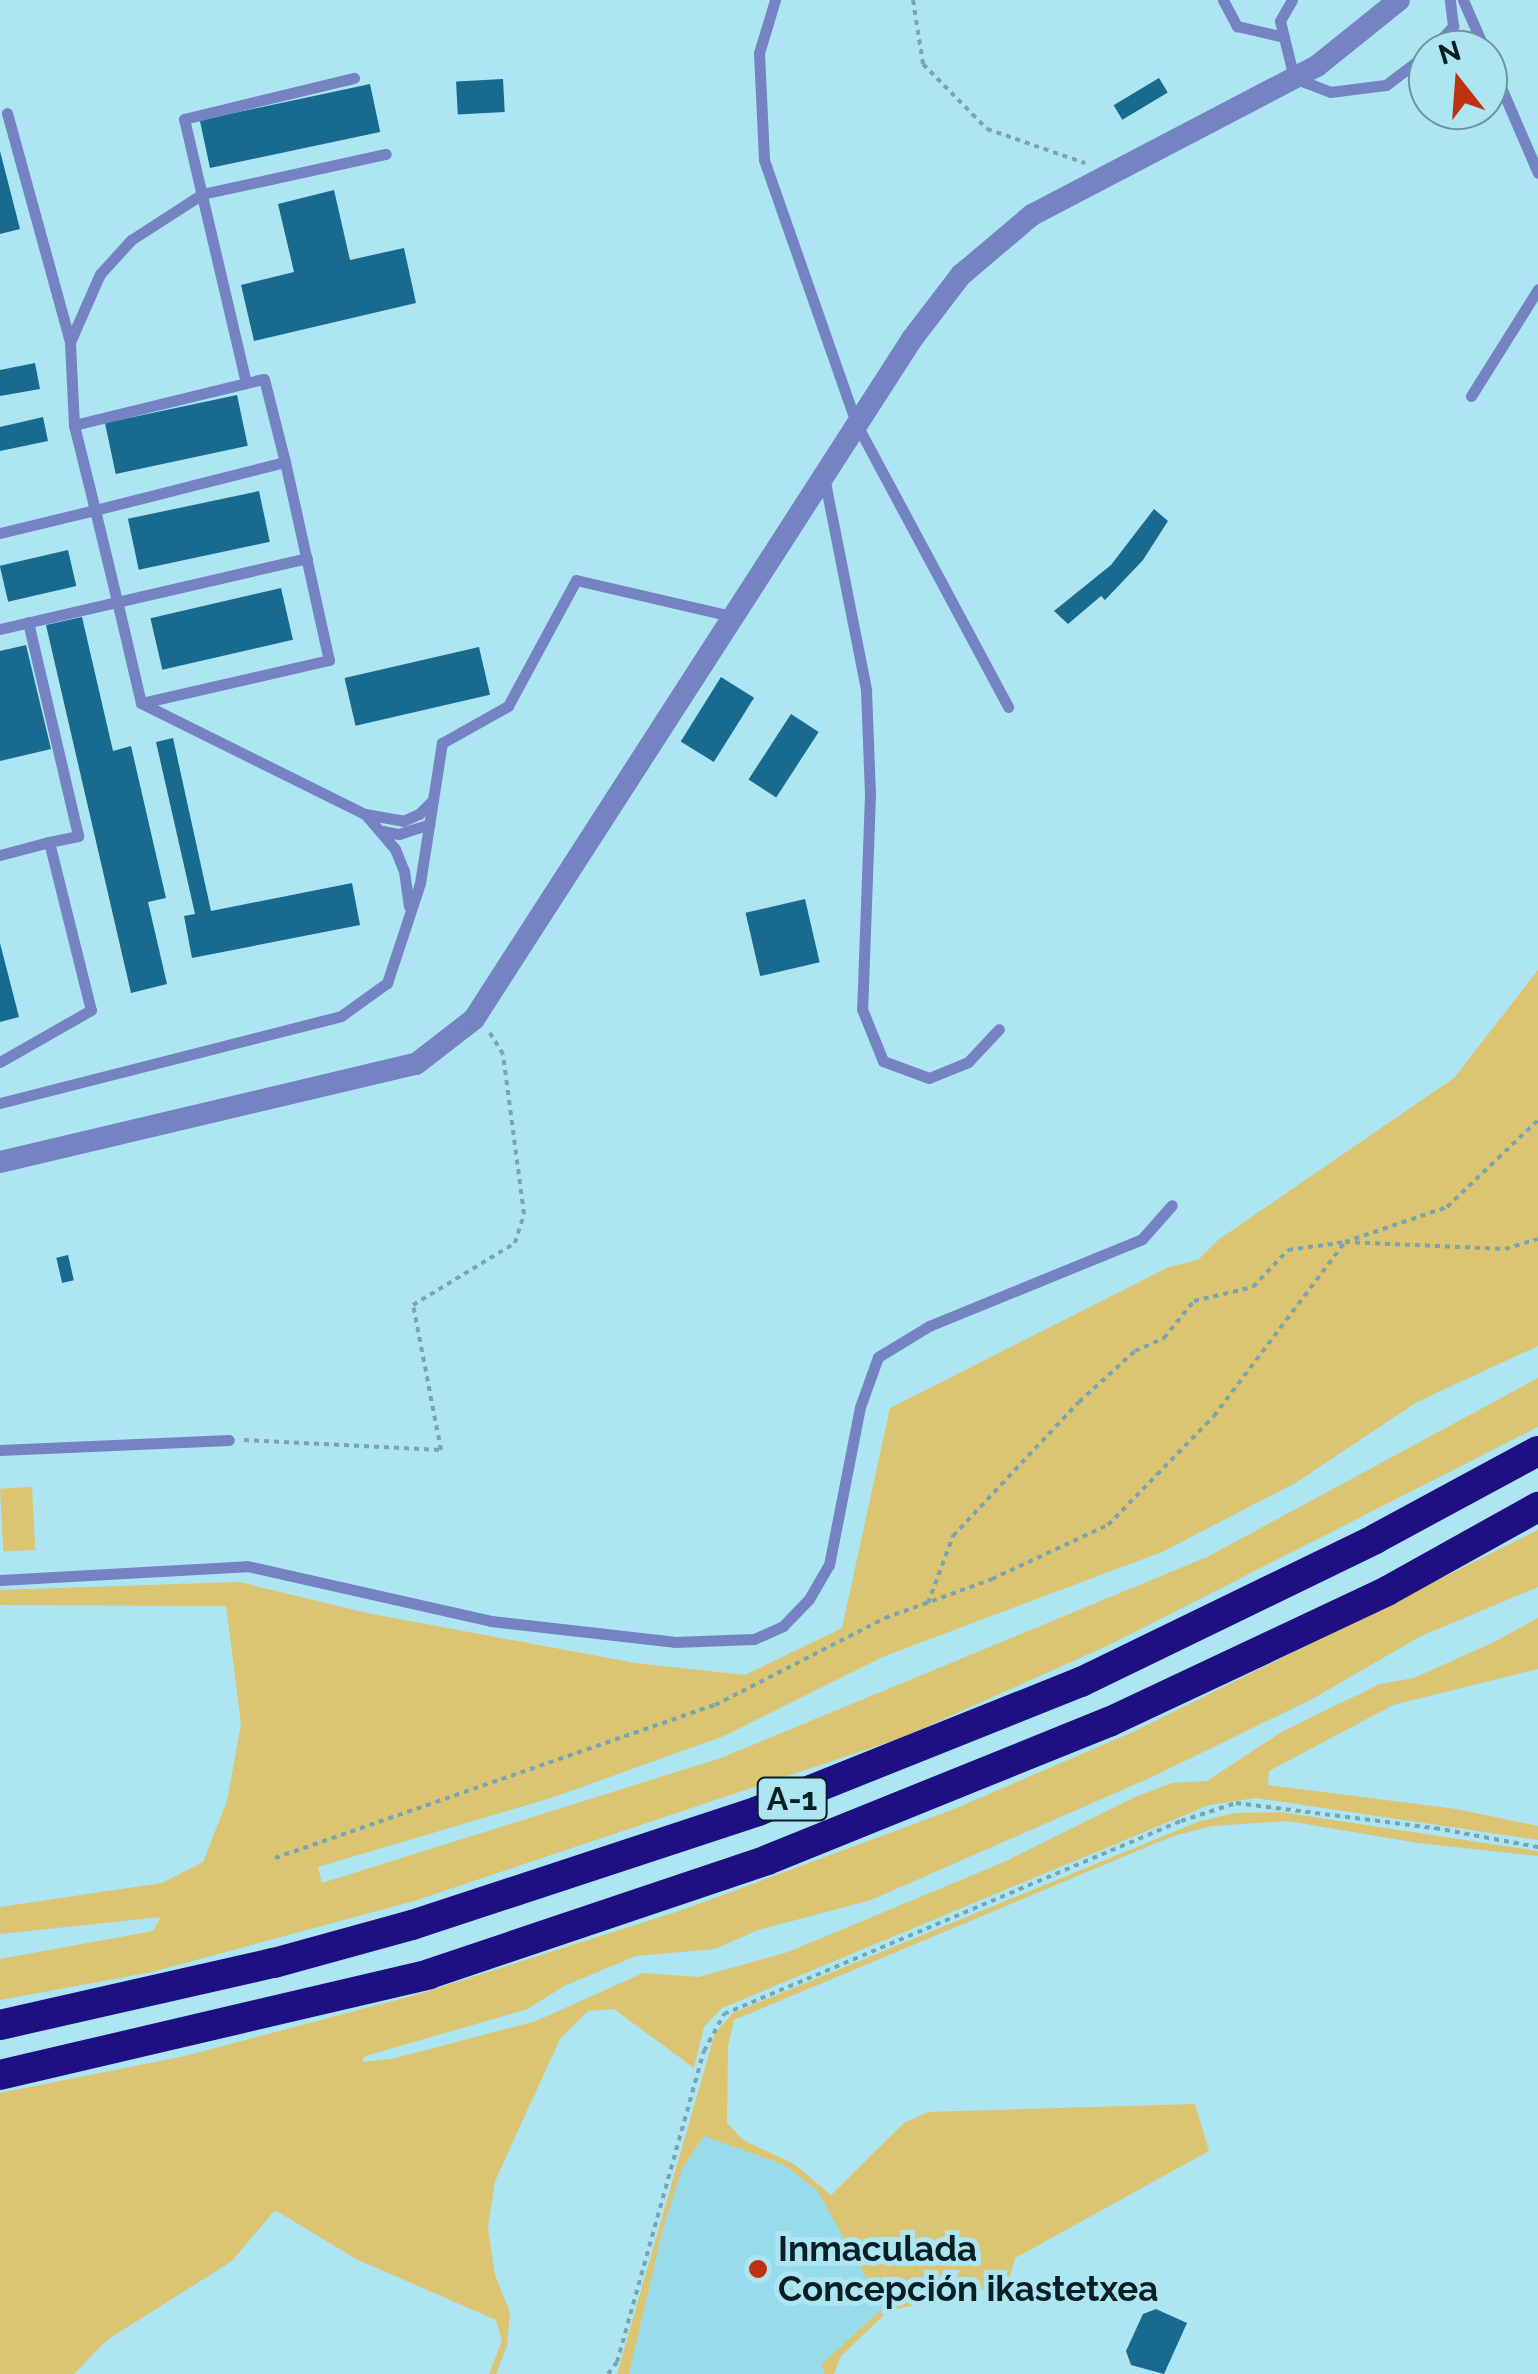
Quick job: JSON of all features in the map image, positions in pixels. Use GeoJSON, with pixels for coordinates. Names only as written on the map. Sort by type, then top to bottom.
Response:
{"type":"FeatureCollection","features":[{"type":"Feature","properties":{"kind":"highway","name":"A-1"},"geometry":{"type":"LineString","coordinates":[[0,2025],[274,1963],[412,1926],[758,1812],[1081,1682],[1375,1539],[1538,1451]]}},
{"type":"Feature","properties":{"kind":"highway","name":"A-1"},"geometry":{"type":"LineString","coordinates":[[0,2075],[429,1974],[767,1860],[1110,1722],[1387,1591],[1538,1508]]}},
{"type":"Feature","properties":{"kind":"street"},"geometry":{"type":"LineString","coordinates":[[0,1162],[416,1064],[479,1012],[912,338],[961,275],[1032,215],[1316,66],[1399,0]]}},
{"type":"Feature","properties":{"kind":"lane"},"geometry":{"type":"LineString","coordinates":[[776,0],[760,53],[764,160],[857,425],[1008,707]]}},
{"type":"Feature","properties":{"kind":"lane"},"geometry":{"type":"LineString","coordinates":[[1223,0],[1237,26],[1284,37]]}},
{"type":"Feature","properties":{"kind":"lane"},"geometry":{"type":"LineString","coordinates":[[1292,0],[1280,22],[1294,78],[1330,92],[1386,85],[1408,68]]}},
{"type":"Feature","properties":{"kind":"lane"},"geometry":{"type":"LineString","coordinates":[[1449,30],[1453,26],[1450,0]]}},
{"type":"Feature","properties":{"kind":"lane"},"geometry":{"type":"LineString","coordinates":[[1463,0],[1476,30]]}},
{"type":"Feature","properties":{"kind":"lane"},"geometry":{"type":"LineString","coordinates":[[246,384],[184,119],[354,78]]}},
{"type":"Feature","properties":{"kind":"lane"},"geometry":{"type":"LineString","coordinates":[[1508,104],[1538,173]]}},
{"type":"Feature","properties":{"kind":"lane"},"geometry":{"type":"LineString","coordinates":[[7,114],[70,342],[74,425],[142,703],[365,814],[384,831],[404,871],[409,912]]}},
{"type":"Feature","properties":{"kind":"lane"},"geometry":{"type":"LineString","coordinates":[[70,342],[100,274],[132,240],[202,194],[386,154]]}},
{"type":"Feature","properties":{"kind":"lane"},"geometry":{"type":"LineString","coordinates":[[1470,396],[1538,289]]}},
{"type":"Feature","properties":{"kind":"lane"},"geometry":{"type":"LineString","coordinates":[[74,425],[264,378],[285,462],[329,660],[142,703]]}},
{"type":"Feature","properties":{"kind":"lane"},"geometry":{"type":"LineString","coordinates":[[0,533],[285,462]]}},
{"type":"Feature","properties":{"kind":"lane"},"geometry":{"type":"LineString","coordinates":[[824,477],[866,690],[870,795],[862,1009],[883,1061],[929,1078],[968,1062],[999,1028]]}},
{"type":"Feature","properties":{"kind":"lane"},"geometry":{"type":"LineString","coordinates":[[0,629],[307,558]]}},
{"type":"Feature","properties":{"kind":"lane"},"geometry":{"type":"LineString","coordinates":[[0,1103],[341,1016],[387,983],[420,884],[442,743],[508,706],[576,580],[734,617]]}},
{"type":"Feature","properties":{"kind":"lane"},"geometry":{"type":"LineString","coordinates":[[0,855],[78,836],[28,622]]}},
{"type":"Feature","properties":{"kind":"lane"},"geometry":{"type":"LineString","coordinates":[[365,814],[402,821],[419,814],[433,800]]}},
{"type":"Feature","properties":{"kind":"lane"},"geometry":{"type":"LineString","coordinates":[[384,831],[399,834],[429,824]]}},
{"type":"Feature","properties":{"kind":"lane"},"geometry":{"type":"LineString","coordinates":[[0,1062],[92,1010],[50,842]]}},
{"type":"Feature","properties":{"kind":"lane"},"geometry":{"type":"LineString","coordinates":[[0,1580],[248,1566],[491,1621],[674,1642],[754,1639],[783,1626],[810,1599],[829,1564],[860,1407],[878,1357],[929,1326],[1142,1239],[1172,1205]]}},
{"type":"Feature","properties":{"kind":"lane"},"geometry":{"type":"LineString","coordinates":[[0,1450],[229,1440]]}},
{"type":"Feature","properties":{"kind":"path"},"geometry":{"type":"LineString","coordinates":[[913,0],[922,64],[986,130],[1114,173]]}},
{"type":"Feature","properties":{"kind":"path"},"geometry":{"type":"LineString","coordinates":[[229,1440],[440,1450],[412,1305],[515,1242],[524,1214],[503,1054],[479,1012]]}},
{"type":"Feature","properties":{"kind":"path"},"geometry":{"type":"LineString","coordinates":[[275,1858],[714,1705],[885,1618],[992,1579],[1108,1525],[1214,1416],[1346,1242],[1448,1207],[1538,1120]]}},
{"type":"Feature","properties":{"kind":"path"},"geometry":{"type":"LineString","coordinates":[[928,1603],[953,1536],[1135,1351],[1164,1338],[1194,1301],[1253,1287],[1288,1250],[1346,1242],[1506,1249],[1538,1239]]}},
{"type":"Feature","properties":{"kind":"path"},"geometry":{"type":"LineString","coordinates":[[608,2374],[617,2362],[704,2051],[724,2014],[1181,1822],[1236,1804],[1436,1828],[1538,1847]]}},
{"type":"Feature","properties":{"kind":"shaded area"},"geometry":{"type":"Polygon","coordinates":[[[1538,970],[1538,1346],[1417,1402],[1297,1482],[1162,1552],[885,1656],[724,1736],[554,1797],[318,1867],[322,1883],[721,1758],[1207,1557],[1538,1378],[1538,1427],[1109,1645],[901,1738],[414,1901],[152,1972],[0,2000],[0,1959],[153,1931],[161,1917],[0,1934],[0,1907],[162,1883],[203,1862],[227,1801],[241,1724],[226,1606],[0,1605],[0,1590],[239,1582],[367,1613],[635,1663],[745,1675],[842,1628],[890,1408],[1169,1267],[1198,1260],[1218,1240],[1454,1078],[1538,970]]]}},
{"type":"Feature","properties":{"kind":"shaded area"},"geometry":{"type":"Polygon","coordinates":[[[32,1487],[35,1550],[3,1552],[0,1489],[32,1487]]]}},
{"type":"Feature","properties":{"kind":"shaded area"},"geometry":{"type":"Polygon","coordinates":[[[1538,1530],[1538,1587],[1419,1637],[1314,1698],[1154,1776],[871,1900],[758,1930],[715,1949],[636,1956],[564,1986],[528,2009],[365,2056],[362,2062],[392,2059],[536,2021],[643,1973],[699,1977],[788,1952],[1004,1862],[1135,1797],[1172,1783],[1207,1781],[1283,1731],[1380,1684],[1414,1678],[1538,1618],[1538,1669],[1393,1705],[1269,1771],[1268,1785],[1456,1809],[1538,1826],[1538,1840],[1256,1798],[1209,1805],[722,2008],[704,2027],[694,2068],[614,2009],[588,2011],[560,2039],[495,2181],[488,2228],[495,2275],[510,2312],[507,2346],[496,2374],[489,2374],[502,2341],[496,2320],[356,2259],[275,2210],[232,2261],[107,2340],[74,2374],[0,2374],[0,2093],[185,2056],[419,1994],[682,1910],[952,1810],[1135,1731],[1538,1530]]]}},
{"type":"Feature","properties":{"kind":"shaded area"},"geometry":{"type":"Polygon","coordinates":[[[1280,1812],[1538,1851],[1538,1856],[1418,1843],[1288,1821],[1212,1826],[1173,1836],[734,2020],[728,2047],[727,2123],[743,2140],[794,2164],[831,2195],[904,2123],[928,2112],[1195,2104],[1209,2151],[1015,2258],[1008,2284],[888,2311],[841,2356],[834,2374],[825,2374],[821,2365],[883,2308],[817,2190],[784,2165],[704,2136],[682,2169],[663,2229],[629,2374],[617,2374],[715,2033],[733,2013],[1200,1821],[1236,1813],[1280,1812]]]}},
{"type":"Feature","properties":{"kind":"shaded area","name":"Inmaculada Concepción ikastetxea"},"geometry":{"type":"Polygon","coordinates":[[[704,2136],[784,2165],[818,2190],[884,2308],[822,2365],[825,2374],[629,2374],[663,2229],[682,2169],[704,2136]]]}},
{"type":"Feature","properties":{"kind":"building"},"geometry":{"type":"Polygon","coordinates":[[[1159,78],[1168,93],[1122,120],[1114,105],[1159,78]]]}},
{"type":"Feature","properties":{"kind":"building"},"geometry":{"type":"Polygon","coordinates":[[[503,79],[505,112],[458,114],[456,81],[503,79]]]}},
{"type":"Feature","properties":{"kind":"building"},"geometry":{"type":"Polygon","coordinates":[[[370,84],[380,132],[210,168],[200,120],[370,84]]]}},
{"type":"Feature","properties":{"kind":"building"},"geometry":{"type":"Polygon","coordinates":[[[0,151],[20,229],[0,234],[0,151]]]}},
{"type":"Feature","properties":{"kind":"building"},"geometry":{"type":"Polygon","coordinates":[[[334,190],[350,260],[404,248],[416,303],[254,341],[241,285],[294,272],[278,204],[334,190]]]}},
{"type":"Feature","properties":{"kind":"building"},"geometry":{"type":"Polygon","coordinates":[[[35,363],[40,389],[0,396],[0,370],[35,363]]]}},
{"type":"Feature","properties":{"kind":"building"},"geometry":{"type":"Polygon","coordinates":[[[237,395],[248,446],[116,474],[105,423],[237,395]]]}},
{"type":"Feature","properties":{"kind":"building"},"geometry":{"type":"Polygon","coordinates":[[[43,417],[48,441],[0,451],[0,427],[43,417]]]}},
{"type":"Feature","properties":{"kind":"building"},"geometry":{"type":"Polygon","coordinates":[[[259,491],[270,542],[139,570],[128,519],[259,491]]]}},
{"type":"Feature","properties":{"kind":"building"},"geometry":{"type":"Polygon","coordinates":[[[1154,509],[1168,521],[1143,560],[1105,600],[1101,596],[1068,624],[1054,611],[1111,565],[1154,509]]]}},
{"type":"Feature","properties":{"kind":"building"},"geometry":{"type":"Polygon","coordinates":[[[68,550],[76,586],[8,602],[0,566],[68,550]]]}},
{"type":"Feature","properties":{"kind":"building"},"geometry":{"type":"Polygon","coordinates":[[[281,588],[293,640],[162,670],[150,618],[281,588]]]}},
{"type":"Feature","properties":{"kind":"building"},"geometry":{"type":"Polygon","coordinates":[[[82,617],[113,751],[131,746],[166,898],[148,902],[167,984],[131,993],[46,625],[82,617]]]}},
{"type":"Feature","properties":{"kind":"building"},"geometry":{"type":"Polygon","coordinates":[[[26,645],[51,749],[0,761],[0,651],[26,645]]]}},
{"type":"Feature","properties":{"kind":"building"},"geometry":{"type":"Polygon","coordinates":[[[479,647],[490,695],[356,726],[345,678],[479,647]]]}},
{"type":"Feature","properties":{"kind":"building"},"geometry":{"type":"Polygon","coordinates":[[[721,677],[754,698],[714,762],[681,741],[721,677]]]}},
{"type":"Feature","properties":{"kind":"building"},"geometry":{"type":"Polygon","coordinates":[[[791,714],[819,732],[776,797],[749,779],[791,714]]]}},
{"type":"Feature","properties":{"kind":"building"},"geometry":{"type":"Polygon","coordinates":[[[173,738],[211,911],[352,883],[360,925],[192,958],[184,916],[195,914],[156,742],[173,738]]]}},
{"type":"Feature","properties":{"kind":"building"},"geometry":{"type":"Polygon","coordinates":[[[805,899],[820,962],[760,976],[746,913],[805,899]]]}},
{"type":"Feature","properties":{"kind":"building"},"geometry":{"type":"Polygon","coordinates":[[[0,943],[19,1017],[0,1022],[0,943]]]}},
{"type":"Feature","properties":{"kind":"building"},"geometry":{"type":"Polygon","coordinates":[[[68,1255],[74,1280],[62,1283],[56,1258],[68,1255]]]}},
{"type":"Feature","properties":{"kind":"building"},"geometry":{"type":"Polygon","coordinates":[[[1156,2309],[1187,2323],[1164,2374],[1131,2365],[1126,2351],[1143,2314],[1156,2309]]]}},
{"type":"Feature","properties":{"kind":"place","name":"Inmaculada Concepción ikastetxea"},"geometry":{"type":"Point","coordinates":[758,2269]}}]}
